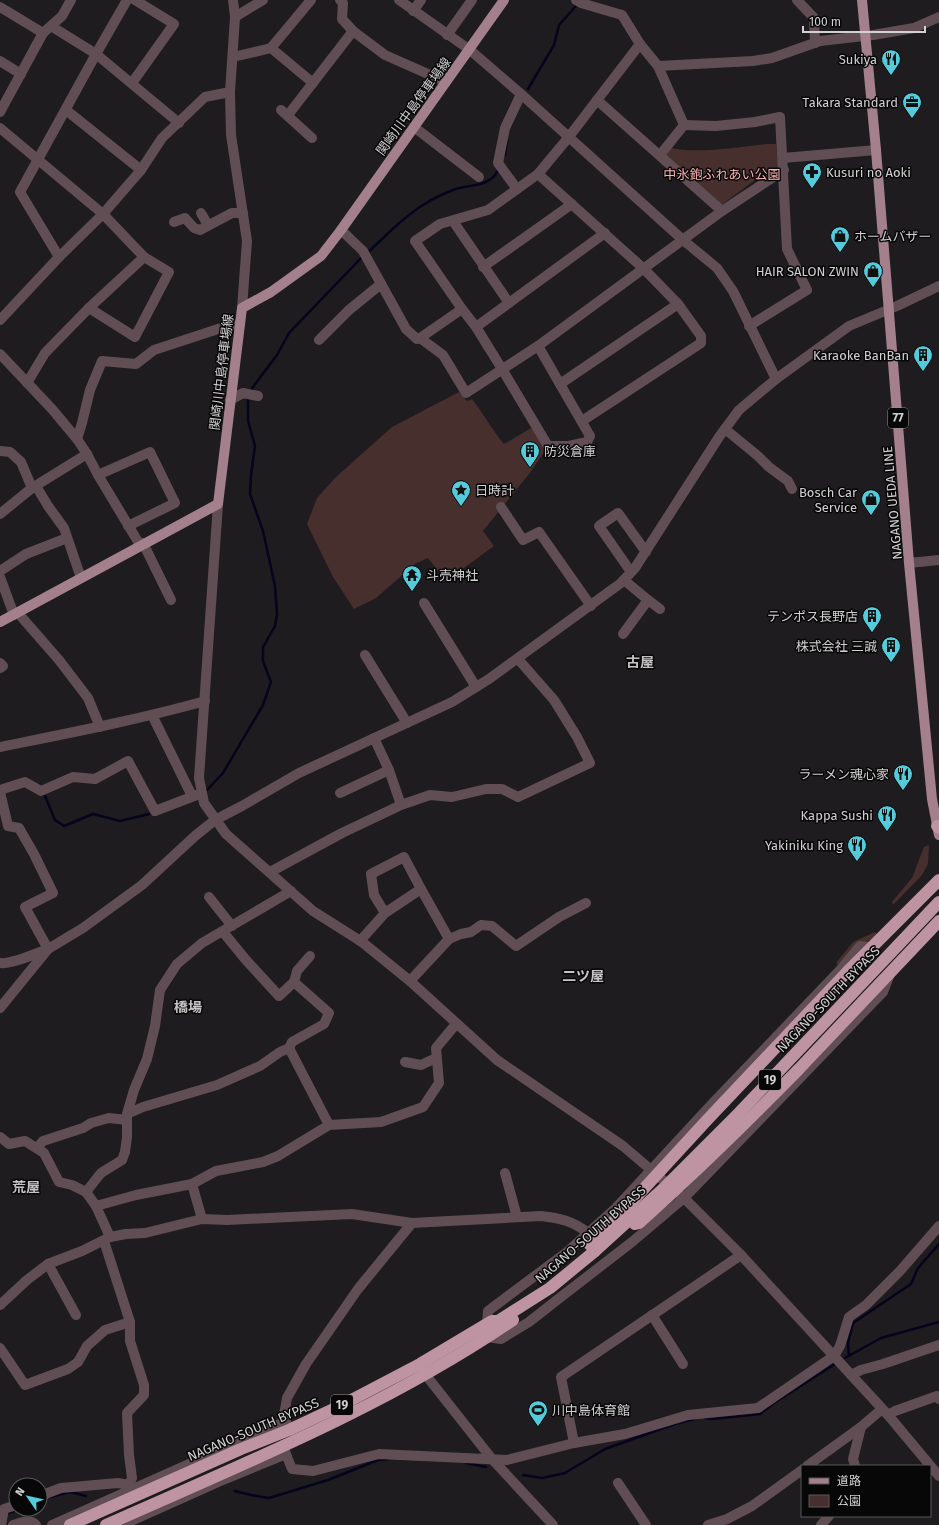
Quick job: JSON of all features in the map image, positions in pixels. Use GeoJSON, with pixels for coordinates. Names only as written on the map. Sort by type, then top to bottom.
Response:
{"type":"FeatureCollection","features":[{"type":"Feature","properties":{"kind":"highway","name":"19"},"geometry":{"type":"LineString","coordinates":[[594,1250],[616,1219],[713,1113],[848,971],[939,880]]}},
{"type":"Feature","properties":{"kind":"highway","name":"NAGANO-SOUTH BYPASS"},"geometry":{"type":"LineString","coordinates":[[106,1525],[285,1450],[362,1408],[423,1369],[490,1323],[498,1321],[538,1296],[657,1195],[729,1123],[939,902]]}},
{"type":"Feature","properties":{"kind":"highway","name":"NAGANO-SOUTH BYPASS"},"geometry":{"type":"LineString","coordinates":[[70,1525],[241,1449],[288,1426],[338,1407],[423,1369],[487,1338],[543,1299],[594,1250],[632,1226],[677,1183],[939,909]]}},
{"type":"Feature","properties":{"kind":"highway","name":"19"},"geometry":{"type":"LineString","coordinates":[[632,1226],[639,1223],[685,1182],[748,1122],[937,924]]}},
{"type":"Feature","properties":{"kind":"highway"},"geometry":{"type":"LineString","coordinates":[[885,935],[895,935],[906,944],[907,949],[902,961]]}},
{"type":"Feature","properties":{"kind":"main road","name":"関崎川中島停車場線"},"geometry":{"type":"LineString","coordinates":[[218,504],[242,308],[271,292],[321,256],[470,50],[504,0]]}},
{"type":"Feature","properties":{"kind":"main road","name":"NAGANO UEDA LINE"},"geometry":{"type":"LineString","coordinates":[[862,0],[876,150],[910,563],[932,799],[938,830]]}},
{"type":"Feature","properties":{"kind":"main road"},"geometry":{"type":"LineString","coordinates":[[0,622],[141,544],[218,504]]}},
{"type":"Feature","properties":{"kind":"street"},"geometry":{"type":"LineString","coordinates":[[0,4],[2,0]]}},
{"type":"Feature","properties":{"kind":"street"},"geometry":{"type":"LineString","coordinates":[[0,112],[43,33],[62,16],[71,0]]}},
{"type":"Feature","properties":{"kind":"street"},"geometry":{"type":"LineString","coordinates":[[59,257],[20,192],[37,159],[127,0]]}},
{"type":"Feature","properties":{"kind":"street"},"geometry":{"type":"LineString","coordinates":[[132,83],[174,24],[134,0]]}},
{"type":"Feature","properties":{"kind":"street"},"geometry":{"type":"LineString","coordinates":[[233,0],[235,17],[230,92],[231,135],[247,241],[242,308]]}},
{"type":"Feature","properties":{"kind":"street"},"geometry":{"type":"LineString","coordinates":[[235,17],[263,0]]}},
{"type":"Feature","properties":{"kind":"street"},"geometry":{"type":"LineString","coordinates":[[233,57],[271,48],[312,0]]}},
{"type":"Feature","properties":{"kind":"street"},"geometry":{"type":"LineString","coordinates":[[340,0],[344,3],[342,19],[353,31],[385,55],[446,82]]}},
{"type":"Feature","properties":{"kind":"street"},"geometry":{"type":"LineString","coordinates":[[398,0],[470,50],[683,240],[717,268],[733,291],[776,378]]}},
{"type":"Feature","properties":{"kind":"street"},"geometry":{"type":"LineString","coordinates":[[413,11],[421,0]]}},
{"type":"Feature","properties":{"kind":"street"},"geometry":{"type":"LineString","coordinates":[[447,35],[472,0]]}},
{"type":"Feature","properties":{"kind":"street"},"geometry":{"type":"LineString","coordinates":[[576,0],[582,3],[594,4],[622,15],[640,44],[658,66],[684,125]]}},
{"type":"Feature","properties":{"kind":"street"},"geometry":{"type":"LineString","coordinates":[[797,0],[814,18],[815,43]]}},
{"type":"Feature","properties":{"kind":"street"},"geometry":{"type":"LineString","coordinates":[[0,7],[43,33]]}},
{"type":"Feature","properties":{"kind":"street"},"geometry":{"type":"LineString","coordinates":[[658,66],[753,61],[772,58],[820,41],[865,36],[914,28],[939,17]]}},
{"type":"Feature","properties":{"kind":"street"},"geometry":{"type":"LineString","coordinates":[[51,26],[96,54],[179,122]]}},
{"type":"Feature","properties":{"kind":"street"},"geometry":{"type":"LineString","coordinates":[[312,138],[284,112],[313,83],[353,31]]}},
{"type":"Feature","properties":{"kind":"street"},"geometry":{"type":"LineString","coordinates":[[538,346],[590,436],[587,442],[569,446],[548,446],[476,327],[415,241],[440,224],[488,210],[538,174],[568,138],[640,44]]}},
{"type":"Feature","properties":{"kind":"street"},"geometry":{"type":"LineString","coordinates":[[271,48],[313,83]]}},
{"type":"Feature","properties":{"kind":"street"},"geometry":{"type":"LineString","coordinates":[[0,62],[21,74]]}},
{"type":"Feature","properties":{"kind":"street"},"geometry":{"type":"LineString","coordinates":[[0,320],[59,257],[103,214],[141,170],[162,138],[205,97],[230,92]]}},
{"type":"Feature","properties":{"kind":"street"},"geometry":{"type":"LineString","coordinates":[[517,189],[498,163],[505,128],[521,94]]}},
{"type":"Feature","properties":{"kind":"street"},"geometry":{"type":"LineString","coordinates":[[597,100],[722,211]]}},
{"type":"Feature","properties":{"kind":"street"},"geometry":{"type":"LineString","coordinates":[[66,110],[141,170]]}},
{"type":"Feature","properties":{"kind":"street"},"geometry":{"type":"LineString","coordinates":[[684,125],[716,126],[755,122],[780,117],[787,248],[807,290],[749,326]]}},
{"type":"Feature","properties":{"kind":"street"},"geometry":{"type":"LineString","coordinates":[[660,155],[684,125]]}},
{"type":"Feature","properties":{"kind":"street"},"geometry":{"type":"LineString","coordinates":[[414,127],[479,177]]}},
{"type":"Feature","properties":{"kind":"street"},"geometry":{"type":"LineString","coordinates":[[0,128],[103,214],[144,257],[169,272],[135,337],[89,308]]}},
{"type":"Feature","properties":{"kind":"street"},"geometry":{"type":"LineString","coordinates":[[783,158],[876,150]]}},
{"type":"Feature","properties":{"kind":"street"},"geometry":{"type":"LineString","coordinates":[[341,230],[365,255],[406,329],[417,339],[420,338],[443,355],[466,393],[502,368],[538,346],[722,211],[784,170]]}},
{"type":"Feature","properties":{"kind":"street"},"geometry":{"type":"LineString","coordinates":[[538,174],[644,269],[678,304],[701,336],[701,343],[582,421]]}},
{"type":"Feature","properties":{"kind":"street"},"geometry":{"type":"LineString","coordinates":[[483,267],[572,204]]}},
{"type":"Feature","properties":{"kind":"street"},"geometry":{"type":"LineString","coordinates":[[201,213],[208,225]]}},
{"type":"Feature","properties":{"kind":"street"},"geometry":{"type":"LineString","coordinates":[[174,222],[184,216],[194,228],[200,230],[232,213],[243,213]]}},
{"type":"Feature","properties":{"kind":"street"},"geometry":{"type":"LineString","coordinates":[[453,221],[509,303]]}},
{"type":"Feature","properties":{"kind":"street"},"geometry":{"type":"LineString","coordinates":[[476,327],[605,233]]}},
{"type":"Feature","properties":{"kind":"street"},"geometry":{"type":"LineString","coordinates":[[28,384],[45,353],[89,308],[144,257]]}},
{"type":"Feature","properties":{"kind":"street"},"geometry":{"type":"LineString","coordinates":[[319,340],[349,310],[382,284]]}},
{"type":"Feature","properties":{"kind":"street"},"geometry":{"type":"LineString","coordinates":[[0,963],[3,964],[18,960],[48,949],[83,928],[142,885],[195,836],[215,820],[299,773],[406,722],[452,702],[518,659],[628,576],[646,552],[725,429],[739,410],[776,378],[849,326],[939,286]]}},
{"type":"Feature","properties":{"kind":"street"},"geometry":{"type":"LineString","coordinates":[[560,384],[678,304]]}},
{"type":"Feature","properties":{"kind":"street"},"geometry":{"type":"LineString","coordinates":[[420,338],[462,309]]}},
{"type":"Feature","properties":{"kind":"street"},"geometry":{"type":"LineString","coordinates":[[77,439],[90,390],[102,361],[136,364],[154,350],[218,329],[240,324]]}},
{"type":"Feature","properties":{"kind":"street"},"geometry":{"type":"LineString","coordinates":[[0,354],[52,409],[77,439],[128,526],[141,544],[171,600]]}},
{"type":"Feature","properties":{"kind":"street"},"geometry":{"type":"LineString","coordinates":[[230,400],[251,394]]}},
{"type":"Feature","properties":{"kind":"street"},"geometry":{"type":"LineString","coordinates":[[725,429],[769,467],[788,481],[792,489]]}},
{"type":"Feature","properties":{"kind":"street"},"geometry":{"type":"LineString","coordinates":[[0,451],[10,452],[21,462],[34,487],[64,528],[81,578]]}},
{"type":"Feature","properties":{"kind":"street"},"geometry":{"type":"LineString","coordinates":[[98,475],[150,452],[175,503],[128,526]]}},
{"type":"Feature","properties":{"kind":"street"},"geometry":{"type":"LineString","coordinates":[[0,514],[34,487],[87,454]]}},
{"type":"Feature","properties":{"kind":"street"},"geometry":{"type":"LineString","coordinates":[[197,794],[205,701],[218,504]]}},
{"type":"Feature","properties":{"kind":"street"},"geometry":{"type":"LineString","coordinates":[[501,507],[522,540],[539,532],[590,606]]}},
{"type":"Feature","properties":{"kind":"street"},"geometry":{"type":"LineString","coordinates":[[646,552],[618,512],[599,526],[628,576],[648,600],[660,609]]}},
{"type":"Feature","properties":{"kind":"street"},"geometry":{"type":"LineString","coordinates":[[0,570],[26,554],[67,538]]}},
{"type":"Feature","properties":{"kind":"street"},"geometry":{"type":"LineString","coordinates":[[910,563],[939,560]]}},
{"type":"Feature","properties":{"kind":"street"},"geometry":{"type":"LineString","coordinates":[[0,577],[16,614],[59,660],[88,698],[100,727]]}},
{"type":"Feature","properties":{"kind":"street"},"geometry":{"type":"LineString","coordinates":[[623,634],[648,600]]}},
{"type":"Feature","properties":{"kind":"street"},"geometry":{"type":"LineString","coordinates":[[424,603],[476,687]]}},
{"type":"Feature","properties":{"kind":"street"},"geometry":{"type":"LineString","coordinates":[[365,655],[406,722]]}},
{"type":"Feature","properties":{"kind":"street"},"geometry":{"type":"LineString","coordinates":[[270,872],[342,833],[401,805],[430,795],[452,797],[486,789],[502,789],[518,797],[590,762],[578,737],[554,700],[518,659]]}},
{"type":"Feature","properties":{"kind":"street"},"geometry":{"type":"LineString","coordinates":[[0,663],[3,666],[0,668]]}},
{"type":"Feature","properties":{"kind":"street"},"geometry":{"type":"LineString","coordinates":[[0,747],[100,727],[205,701]]}},
{"type":"Feature","properties":{"kind":"street"},"geometry":{"type":"LineString","coordinates":[[152,715],[197,794],[226,834],[313,911],[360,941],[410,981],[456,1024],[498,1060],[623,1146],[652,1169],[684,1198],[741,1255],[885,1412],[930,1465]]}},
{"type":"Feature","properties":{"kind":"street"},"geometry":{"type":"LineString","coordinates":[[374,738],[389,770],[401,805]]}},
{"type":"Feature","properties":{"kind":"street"},"geometry":{"type":"LineString","coordinates":[[48,949],[24,907],[53,893],[34,854],[19,828],[8,826],[1,788],[25,782],[41,791],[73,777],[95,779],[128,761],[155,811],[197,794]]}},
{"type":"Feature","properties":{"kind":"street"},"geometry":{"type":"LineString","coordinates":[[340,793],[389,770]]}},
{"type":"Feature","properties":{"kind":"street"},"geometry":{"type":"LineString","coordinates":[[385,913],[374,895],[370,874],[404,857],[449,939]]}},
{"type":"Feature","properties":{"kind":"street"},"geometry":{"type":"LineString","coordinates":[[360,941],[385,913],[421,889]]}},
{"type":"Feature","properties":{"kind":"street"},"geometry":{"type":"LineString","coordinates":[[86,1192],[101,1173],[122,1160],[125,1152],[127,1137],[127,1117],[134,1090],[147,1059],[155,1026],[160,990],[177,964],[202,943],[232,926],[254,911],[291,891]]}},
{"type":"Feature","properties":{"kind":"street"},"geometry":{"type":"LineString","coordinates":[[209,897],[232,926]]}},
{"type":"Feature","properties":{"kind":"street"},"geometry":{"type":"LineString","coordinates":[[410,981],[449,939],[470,932],[481,925],[492,926],[516,946],[559,917],[586,903]]}},
{"type":"Feature","properties":{"kind":"street"},"geometry":{"type":"LineString","coordinates":[[222,932],[280,996],[294,982],[297,971],[310,956]]}},
{"type":"Feature","properties":{"kind":"street"},"geometry":{"type":"LineString","coordinates":[[490,1323],[488,1312],[568,1252],[616,1208],[725,1090],[843,967],[860,946],[872,947]]}},
{"type":"Feature","properties":{"kind":"street"},"geometry":{"type":"LineString","coordinates":[[0,1008],[48,949]]}},
{"type":"Feature","properties":{"kind":"street"},"geometry":{"type":"LineString","coordinates":[[487,1338],[501,1340],[529,1322],[632,1242],[684,1198],[883,992],[890,974]]}},
{"type":"Feature","properties":{"kind":"street"},"geometry":{"type":"LineString","coordinates":[[37,1148],[43,1141],[83,1128],[92,1123],[109,1118],[127,1117],[143,1107],[217,1085],[260,1066],[280,1052],[289,1048],[292,1042],[324,1024],[328,1013],[294,982]]}},
{"type":"Feature","properties":{"kind":"street"},"geometry":{"type":"LineString","coordinates":[[96,1206],[136,1195],[192,1184],[216,1171],[264,1162],[278,1156],[329,1126],[381,1122],[423,1107],[439,1083],[436,1048],[456,1024]]}},
{"type":"Feature","properties":{"kind":"street"},"geometry":{"type":"LineString","coordinates":[[289,1048],[329,1126]]}},
{"type":"Feature","properties":{"kind":"street"},"geometry":{"type":"LineString","coordinates":[[405,1062],[421,1065],[436,1058]]}},
{"type":"Feature","properties":{"kind":"street"},"geometry":{"type":"LineString","coordinates":[[0,1137],[9,1144],[25,1141],[44,1153],[59,1182],[72,1185],[86,1192],[96,1206],[107,1239],[130,1322],[130,1341],[144,1385],[144,1395],[128,1413],[129,1456],[132,1478],[130,1487]]}},
{"type":"Feature","properties":{"kind":"street"},"geometry":{"type":"LineString","coordinates":[[505,1173],[518,1217]]}},
{"type":"Feature","properties":{"kind":"street"},"geometry":{"type":"LineString","coordinates":[[192,1184],[202,1219]]}},
{"type":"Feature","properties":{"kind":"street"},"geometry":{"type":"LineString","coordinates":[[0,1305],[27,1280],[48,1264],[107,1239],[126,1234],[145,1233],[202,1219],[227,1220],[352,1214],[412,1223],[541,1216],[559,1218],[578,1225],[588,1233]]}},
{"type":"Feature","properties":{"kind":"street"},"geometry":{"type":"LineString","coordinates":[[52,1525],[130,1487],[288,1426],[284,1415],[287,1398],[306,1364],[358,1289],[412,1223]]}},
{"type":"Feature","properties":{"kind":"street"},"geometry":{"type":"LineString","coordinates":[[124,1525],[285,1450],[292,1469],[313,1471],[379,1454],[507,1460],[574,1443],[625,1434],[688,1415],[758,1408],[834,1356],[840,1346],[849,1317],[866,1305],[900,1271],[939,1226]]}},
{"type":"Feature","properties":{"kind":"street"},"geometry":{"type":"LineString","coordinates":[[574,1443],[561,1377],[741,1255]]}},
{"type":"Feature","properties":{"kind":"street"},"geometry":{"type":"LineString","coordinates":[[48,1264],[76,1315]]}},
{"type":"Feature","properties":{"kind":"street"},"geometry":{"type":"LineString","coordinates":[[652,1316],[683,1364]]}},
{"type":"Feature","properties":{"kind":"street"},"geometry":{"type":"LineString","coordinates":[[0,1348],[25,1385],[68,1369],[78,1362],[88,1346],[105,1330],[130,1322]]}},
{"type":"Feature","properties":{"kind":"street"},"geometry":{"type":"LineString","coordinates":[[851,1375],[861,1370],[939,1345]]}},
{"type":"Feature","properties":{"kind":"street"},"geometry":{"type":"LineString","coordinates":[[423,1369],[492,1459],[553,1525]]}},
{"type":"Feature","properties":{"kind":"street"},"geometry":{"type":"LineString","coordinates":[[808,1465],[861,1427],[885,1412],[895,1411],[937,1396],[939,1399]]}},
{"type":"Feature","properties":{"kind":"street"},"geometry":{"type":"LineString","coordinates":[[855,1465],[853,1459],[861,1427]]}},
{"type":"Feature","properties":{"kind":"street"},"geometry":{"type":"LineString","coordinates":[[931,1467],[939,1476]]}},
{"type":"Feature","properties":{"kind":"street"},"geometry":{"type":"LineString","coordinates":[[708,1525],[727,1519],[752,1506],[801,1471]]}},
{"type":"Feature","properties":{"kind":"street"},"geometry":{"type":"LineString","coordinates":[[48,1493],[61,1488],[118,1483],[130,1487]]}},
{"type":"Feature","properties":{"kind":"street"},"geometry":{"type":"LineString","coordinates":[[618,1483],[646,1525]]}},
{"type":"Feature","properties":{"kind":"street"},"geometry":{"type":"LineString","coordinates":[[3,1521],[4,1509],[8,1508]]}},
{"type":"Feature","properties":{"kind":"street"},"geometry":{"type":"LineString","coordinates":[[821,1525],[828,1517]]}},
{"type":"Feature","properties":{"kind":"street"},"geometry":{"type":"LineString","coordinates":[[12,1525],[29,1521],[36,1525]]}},
{"type":"Feature","properties":{"kind":"green space","name":"中氷鉋ふれあい公園"},"geometry":{"type":"Polygon","coordinates":[[[776,144],[778,167],[762,175],[721,205],[669,160],[665,153],[670,148],[682,150],[706,150],[776,144]]]}},
{"type":"Feature","properties":{"kind":"green space"},"geometry":{"type":"Polygon","coordinates":[[[459,392],[467,401],[472,399],[504,444],[533,427],[545,451],[529,474],[483,531],[494,546],[446,581],[428,558],[415,564],[376,598],[354,609],[333,577],[307,524],[317,498],[336,477],[392,427],[459,392]]]}},
{"type":"Feature","properties":{"kind":"green space"},"geometry":{"type":"Polygon","coordinates":[[[929,845],[928,864],[922,875],[893,905],[892,902],[912,878],[924,847],[929,845]]]}},
{"type":"Feature","properties":{"kind":"green space"},"geometry":{"type":"Polygon","coordinates":[[[875,932],[879,936],[875,939],[863,942],[839,966],[836,963],[853,942],[875,932]]]}},
{"type":"Feature","properties":{"kind":"waterway"},"geometry":{"type":"LineString","coordinates":[[528,89],[554,45],[559,25],[576,6]]}},
{"type":"Feature","properties":{"kind":"waterway"},"geometry":{"type":"LineString","coordinates":[[505,155],[507,140]]}},
{"type":"Feature","properties":{"kind":"waterway"},"geometry":{"type":"LineString","coordinates":[[367,253],[404,219],[420,207],[453,190],[484,183],[490,180],[498,170]]}},
{"type":"Feature","properties":{"kind":"waterway"},"geometry":{"type":"LineString","coordinates":[[250,391],[277,355],[289,333],[363,256]]}},
{"type":"Feature","properties":{"kind":"waterway"},"geometry":{"type":"LineString","coordinates":[[207,790],[223,773],[263,705],[271,682],[263,661],[263,647],[275,626],[277,614],[275,586],[263,531],[250,494],[255,446],[248,421],[248,396]]}},
{"type":"Feature","properties":{"kind":"waterway"},"geometry":{"type":"LineString","coordinates":[[45,796],[55,820],[64,826],[93,814],[120,821],[149,814]]}},
{"type":"Feature","properties":{"kind":"waterway"},"geometry":{"type":"LineString","coordinates":[[849,1356],[848,1343],[853,1323],[911,1284],[918,1268],[939,1244]]}},
{"type":"Feature","properties":{"kind":"waterway"},"geometry":{"type":"LineString","coordinates":[[845,1358],[881,1338],[939,1322]]}},
{"type":"Feature","properties":{"kind":"waterway"},"geometry":{"type":"LineString","coordinates":[[705,1418],[712,1419],[760,1414],[774,1403],[835,1364]]}},
{"type":"Feature","properties":{"kind":"waterway"},"geometry":{"type":"LineString","coordinates":[[523,1475],[542,1478],[565,1473],[605,1449],[675,1424],[694,1419]]}},
{"type":"Feature","properties":{"kind":"waterway"},"geometry":{"type":"LineString","coordinates":[[235,1491],[269,1498],[328,1480],[378,1460],[388,1459]]}},
{"type":"Feature","properties":{"kind":"waterway"},"geometry":{"type":"LineString","coordinates":[[466,1463],[486,1467]]}},
{"type":"Feature","properties":{"kind":"waterway"},"geometry":{"type":"LineString","coordinates":[[50,1497],[70,1492],[86,1496]]}},
{"type":"Feature","properties":{"kind":"place","name":"Sukiya"},"geometry":{"type":"Point","coordinates":[891,76]}},
{"type":"Feature","properties":{"kind":"place","name":"Takara Standard"},"geometry":{"type":"Point","coordinates":[912,119]}},
{"type":"Feature","properties":{"kind":"place","name":"Kusuri no Aoki"},"geometry":{"type":"Point","coordinates":[812,189]}},
{"type":"Feature","properties":{"kind":"place","name":"ホームバザー"},"geometry":{"type":"Point","coordinates":[840,253]}},
{"type":"Feature","properties":{"kind":"place","name":"HAIR SALON ZWIN"},"geometry":{"type":"Point","coordinates":[873,288]}},
{"type":"Feature","properties":{"kind":"place","name":"Karaoke BanBan"},"geometry":{"type":"Point","coordinates":[923,372]}},
{"type":"Feature","properties":{"kind":"place","name":"防災倉庫"},"geometry":{"type":"Point","coordinates":[530,468]}},
{"type":"Feature","properties":{"kind":"place","name":"日時計"},"geometry":{"type":"Point","coordinates":[461,507]}},
{"type":"Feature","properties":{"kind":"place","name":"Bosch Car Service"},"geometry":{"type":"Point","coordinates":[871,516]}},
{"type":"Feature","properties":{"kind":"place","name":"斗売神社"},"geometry":{"type":"Point","coordinates":[412,592]}},
{"type":"Feature","properties":{"kind":"place","name":"テンポス長野店"},"geometry":{"type":"Point","coordinates":[872,633]}},
{"type":"Feature","properties":{"kind":"place","name":"株式会社 三誠"},"geometry":{"type":"Point","coordinates":[891,663]}},
{"type":"Feature","properties":{"kind":"place","name":"ラーメン魂心家"},"geometry":{"type":"Point","coordinates":[903,791]}},
{"type":"Feature","properties":{"kind":"place","name":"Kappa Sushi"},"geometry":{"type":"Point","coordinates":[887,832]}},
{"type":"Feature","properties":{"kind":"place","name":"Yakiniku King"},"geometry":{"type":"Point","coordinates":[857,862]}},
{"type":"Feature","properties":{"kind":"place","name":"川中島体育館"},"geometry":{"type":"Point","coordinates":[538,1427]}},
{"type":"Feature","properties":{"kind":"district","name":"古屋"},"geometry":{"type":"Point","coordinates":[640,662]}},
{"type":"Feature","properties":{"kind":"district","name":"二ツ屋"},"geometry":{"type":"Point","coordinates":[583,976]}},
{"type":"Feature","properties":{"kind":"district","name":"橋場"},"geometry":{"type":"Point","coordinates":[188,1007]}},
{"type":"Feature","properties":{"kind":"district","name":"荒屋"},"geometry":{"type":"Point","coordinates":[26,1187]}}]}
